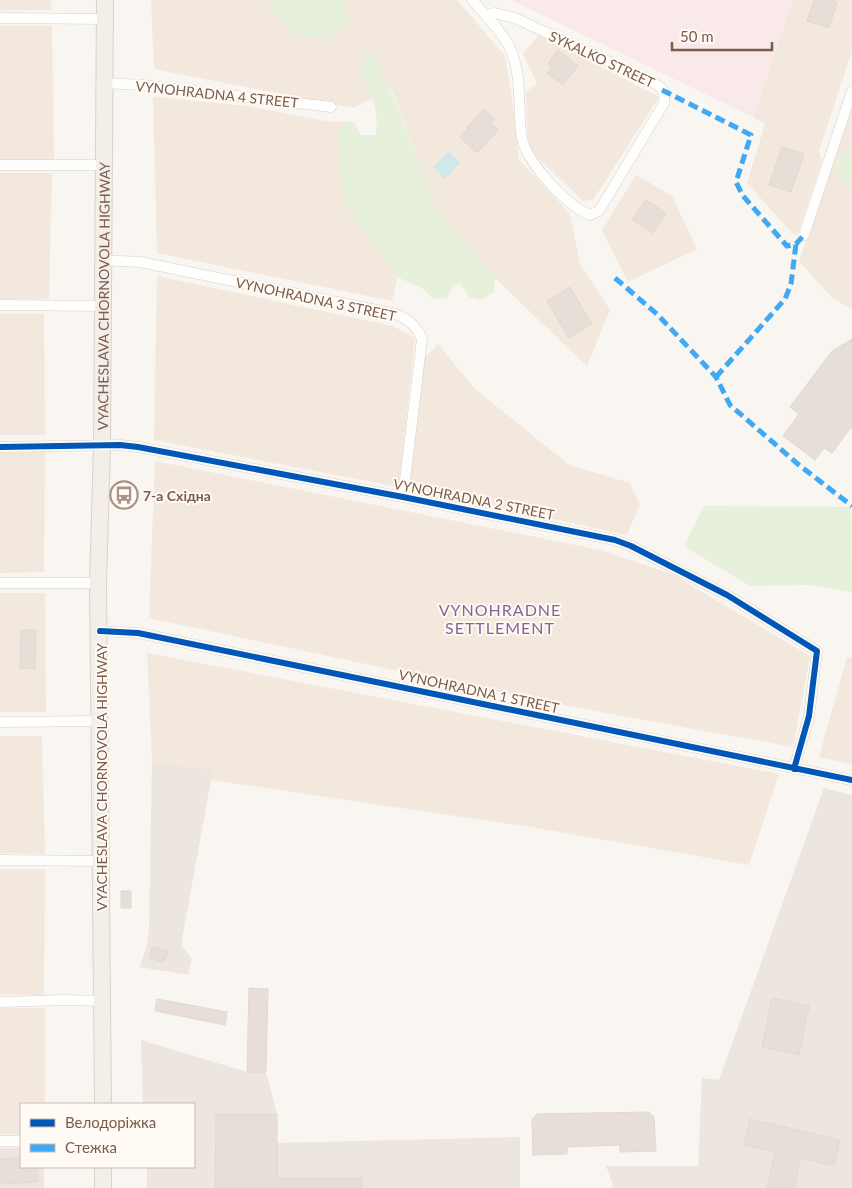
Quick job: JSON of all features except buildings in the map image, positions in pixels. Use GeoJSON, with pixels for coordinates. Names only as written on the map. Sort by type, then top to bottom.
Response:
{"type":"FeatureCollection","features":[{"type":"Feature","properties":{"kind":"main road","name":"VYACHESLAVA CHORNOVOLA HIGHWAY"},"geometry":{"type":"LineString","coordinates":[[103,1103],[101,721],[98,583],[102,446],[105,0]]}},
{"type":"Feature","properties":{"kind":"main road"},"geometry":{"type":"LineString","coordinates":[[103,1168],[103,1188]]}},
{"type":"Feature","properties":{"kind":"street","name":"SYKALKO STREET"},"geometry":{"type":"LineString","coordinates":[[472,0],[501,34],[510,49],[516,68],[521,134],[526,149],[545,177],[578,210],[590,215],[600,211],[664,103],[665,94],[660,86],[515,18],[495,13],[486,15]]}},
{"type":"Feature","properties":{"kind":"street"},"geometry":{"type":"LineString","coordinates":[[0,18],[104,19]]}},
{"type":"Feature","properties":{"kind":"street","name":"VYNOHRADNA 4 STREET"},"geometry":{"type":"LineString","coordinates":[[104,83],[142,85],[331,107]]}},
{"type":"Feature","properties":{"kind":"street"},"geometry":{"type":"LineString","coordinates":[[804,235],[852,91]]}},
{"type":"Feature","properties":{"kind":"street"},"geometry":{"type":"LineString","coordinates":[[0,165],[103,165]]}},
{"type":"Feature","properties":{"kind":"street","name":"VYNOHRADNA 3 STREET"},"geometry":{"type":"LineString","coordinates":[[102,260],[140,262],[396,314],[406,318],[419,331],[422,339],[403,497]]}},
{"type":"Feature","properties":{"kind":"street"},"geometry":{"type":"LineString","coordinates":[[0,306],[102,306]]}},
{"type":"Feature","properties":{"kind":"street","name":"VYNOHRADNA 2 STREET"},"geometry":{"type":"LineString","coordinates":[[0,447],[138,447],[403,497],[616,540],[631,546],[727,595],[817,651],[809,716],[794,769]]}},
{"type":"Feature","properties":{"kind":"street"},"geometry":{"type":"LineString","coordinates":[[0,583],[98,583]]}},
{"type":"Feature","properties":{"kind":"street","name":"VYNOHRADNA 1 STREET"},"geometry":{"type":"LineString","coordinates":[[100,631],[138,633],[852,780]]}},
{"type":"Feature","properties":{"kind":"street"},"geometry":{"type":"LineString","coordinates":[[0,722],[101,721]]}},
{"type":"Feature","properties":{"kind":"street"},"geometry":{"type":"LineString","coordinates":[[0,860],[101,861]]}},
{"type":"Feature","properties":{"kind":"street"},"geometry":{"type":"LineString","coordinates":[[0,1002],[102,1001]]}},
{"type":"Feature","properties":{"kind":"street"},"geometry":{"type":"LineString","coordinates":[[0,1141],[20,1140]]}},
{"type":"Feature","properties":{"kind":"shaded area"},"geometry":{"type":"Polygon","coordinates":[[[0,0],[51,0],[51,10],[0,10],[0,0]]]}},
{"type":"Feature","properties":{"kind":"shaded area"},"geometry":{"type":"Polygon","coordinates":[[[151,0],[457,0],[505,56],[519,160],[570,214],[580,264],[610,310],[587,366],[495,278],[436,208],[391,88],[354,108],[154,69],[151,0]]]}},
{"type":"Feature","properties":{"kind":"shaded area"},"geometry":{"type":"Polygon","coordinates":[[[511,0],[792,0],[753,117],[511,0]]]}},
{"type":"Feature","properties":{"kind":"shaded area"},"geometry":{"type":"Polygon","coordinates":[[[792,0],[852,0],[852,51],[819,151],[822,160],[797,235],[792,233],[747,183],[765,124],[753,117],[792,0]]]}},
{"type":"Feature","properties":{"kind":"shaded area"},"geometry":{"type":"Polygon","coordinates":[[[0,26],[52,26],[54,160],[0,160],[0,26]]]}},
{"type":"Feature","properties":{"kind":"shaded area"},"geometry":{"type":"Polygon","coordinates":[[[539,35],[659,97],[593,200],[583,201],[528,148],[526,92],[537,83],[523,54],[539,35]]]}},
{"type":"Feature","properties":{"kind":"shaded area"},"geometry":{"type":"Polygon","coordinates":[[[153,97],[247,106],[324,121],[354,122],[358,195],[401,263],[392,301],[157,253],[153,97]]]}},
{"type":"Feature","properties":{"kind":"shaded area"},"geometry":{"type":"Polygon","coordinates":[[[852,110],[852,309],[832,298],[799,261],[852,110]]]}},
{"type":"Feature","properties":{"kind":"shaded area"},"geometry":{"type":"Polygon","coordinates":[[[0,173],[52,173],[49,299],[0,299],[0,173]]]}},
{"type":"Feature","properties":{"kind":"shaded area"},"geometry":{"type":"Polygon","coordinates":[[[636,175],[672,196],[697,249],[628,282],[602,230],[636,175]]]}},
{"type":"Feature","properties":{"kind":"shaded area"},"geometry":{"type":"Polygon","coordinates":[[[157,276],[393,326],[415,338],[399,487],[154,440],[157,276]]]}},
{"type":"Feature","properties":{"kind":"shaded area"},"geometry":{"type":"Polygon","coordinates":[[[0,314],[44,314],[45,435],[0,435],[0,314]]]}},
{"type":"Feature","properties":{"kind":"shaded area"},"geometry":{"type":"Polygon","coordinates":[[[438,344],[474,388],[569,465],[630,483],[640,505],[627,535],[410,487],[423,360],[438,344]]]}},
{"type":"Feature","properties":{"kind":"shaded area"},"geometry":{"type":"Polygon","coordinates":[[[0,452],[45,452],[44,572],[0,573],[0,452]]]}},
{"type":"Feature","properties":{"kind":"shaded area"},"geometry":{"type":"Polygon","coordinates":[[[155,461],[600,550],[672,574],[810,656],[793,747],[535,700],[149,618],[155,461]]]}},
{"type":"Feature","properties":{"kind":"shaded area"},"geometry":{"type":"Polygon","coordinates":[[[0,593],[45,593],[46,712],[0,712],[0,593]]]}},
{"type":"Feature","properties":{"kind":"shaded area"},"geometry":{"type":"Polygon","coordinates":[[[147,653],[779,774],[749,865],[531,827],[211,780],[213,769],[152,762],[147,653]]]}},
{"type":"Feature","properties":{"kind":"shaded area"},"geometry":{"type":"Polygon","coordinates":[[[847,657],[852,657],[852,764],[819,757],[847,657]]]}},
{"type":"Feature","properties":{"kind":"shaded area"},"geometry":{"type":"Polygon","coordinates":[[[0,736],[42,736],[45,854],[0,853],[0,736]]]}},
{"type":"Feature","properties":{"kind":"shaded area"},"geometry":{"type":"Polygon","coordinates":[[[152,762],[213,769],[181,945],[192,959],[188,975],[140,967],[149,930],[152,762]]]}},
{"type":"Feature","properties":{"kind":"shaded area"},"geometry":{"type":"Polygon","coordinates":[[[824,788],[852,795],[852,1188],[610,1188],[613,1185],[606,1166],[698,1166],[702,1078],[719,1080],[824,788]]]}},
{"type":"Feature","properties":{"kind":"shaded area"},"geometry":{"type":"Polygon","coordinates":[[[0,869],[45,869],[44,995],[0,994],[0,869]]]}},
{"type":"Feature","properties":{"kind":"shaded area"},"geometry":{"type":"Polygon","coordinates":[[[0,1008],[45,1008],[45,1103],[20,1103],[20,1134],[0,1134],[0,1008]]]}},
{"type":"Feature","properties":{"kind":"shaded area"},"geometry":{"type":"Polygon","coordinates":[[[141,1040],[247,1072],[266,1072],[277,1114],[277,1143],[520,1137],[520,1188],[147,1188],[147,1168],[195,1168],[195,1103],[143,1103],[141,1040]]]}},
{"type":"Feature","properties":{"kind":"shaded area"},"geometry":{"type":"Polygon","coordinates":[[[0,1148],[20,1148],[20,1168],[44,1168],[44,1188],[0,1188],[0,1148]]]}},
{"type":"Feature","properties":{"kind":"green space"},"geometry":{"type":"Polygon","coordinates":[[[268,0],[343,0],[348,22],[328,38],[298,36],[273,13],[268,0]]]}},
{"type":"Feature","properties":{"kind":"green space"},"geometry":{"type":"Polygon","coordinates":[[[371,51],[390,88],[436,208],[495,278],[494,292],[481,300],[469,297],[460,283],[453,285],[447,298],[433,299],[422,288],[397,277],[344,204],[338,135],[342,121],[354,122],[361,135],[375,135],[377,117],[375,109],[359,71],[365,52],[371,51]]]}},
{"type":"Feature","properties":{"kind":"green space"},"geometry":{"type":"Polygon","coordinates":[[[852,146],[852,187],[838,175],[834,162],[844,151],[852,146]]]}},
{"type":"Feature","properties":{"kind":"green space"},"geometry":{"type":"Polygon","coordinates":[[[704,506],[851,507],[852,592],[809,585],[750,586],[684,546],[704,506]]]}},
{"type":"Feature","properties":{"kind":"water"},"geometry":{"type":"Polygon","coordinates":[[[449,152],[460,163],[445,179],[433,167],[449,152]]]}},
{"type":"Feature","properties":{"kind":"marked path"},"geometry":{"type":"LineString","coordinates":[[662,90],[751,135],[736,182],[743,196],[787,246],[796,244],[804,235]]}},
{"type":"Feature","properties":{"kind":"marked path"},"geometry":{"type":"LineString","coordinates":[[716,377],[785,299],[791,284],[796,244]]}},
{"type":"Feature","properties":{"kind":"marked path"},"geometry":{"type":"LineString","coordinates":[[615,278],[657,314],[716,377],[730,405],[799,465],[852,506]]}},
{"type":"Feature","properties":{"kind":"cycle path"},"geometry":{"type":"LineString","coordinates":[[0,447],[120,445],[138,447],[403,497],[615,540],[631,546],[727,595],[817,651],[809,716],[794,769]]}},
{"type":"Feature","properties":{"kind":"cycle path"},"geometry":{"type":"LineString","coordinates":[[100,631],[138,633],[852,780]]}},
{"type":"Feature","properties":{"kind":"place","name":"7-а Східна"},"geometry":{"type":"Point","coordinates":[124,495]}},
{"type":"Feature","properties":{"kind":"district","name":"VYNOHRADNE SETTLEMENT"},"geometry":{"type":"Point","coordinates":[500,618]}}]}
